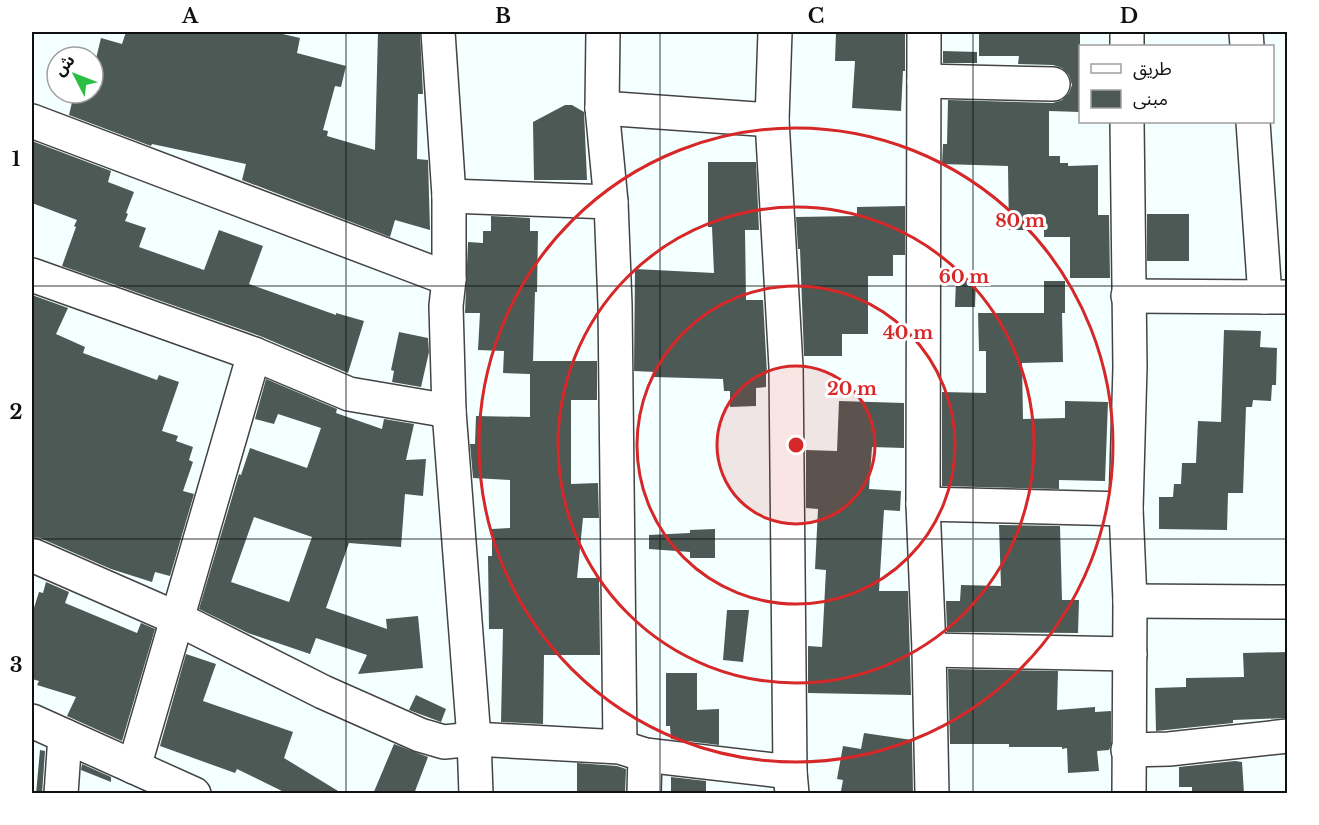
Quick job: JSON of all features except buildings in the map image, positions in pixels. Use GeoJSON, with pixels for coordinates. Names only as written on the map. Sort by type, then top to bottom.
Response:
{"type":"FeatureCollection","features":[{"type":"Feature","properties":{"kind":"street"},"geometry":{"type":"LineString","coordinates":[[438,32],[449,196],[449,279],[446,306],[449,411],[474,739],[476,794]]}},
{"type":"Feature","properties":{"kind":"street"},"geometry":{"type":"LineString","coordinates":[[603,32],[602,108],[611,202],[632,751],[644,794]]}},
{"type":"Feature","properties":{"kind":"street"},"geometry":{"type":"LineString","coordinates":[[32,555],[176,618],[323,692],[420,735],[444,742],[474,739],[632,751],[791,783],[786,367],[772,120],[775,32]]}},
{"type":"Feature","properties":{"kind":"street"},"geometry":{"type":"LineString","coordinates":[[924,32],[923,504],[932,794]]}},
{"type":"Feature","properties":{"kind":"street"},"geometry":{"type":"LineString","coordinates":[[924,81],[1053,84]]}},
{"type":"Feature","properties":{"kind":"street"},"geometry":{"type":"LineString","coordinates":[[602,108],[772,120]]}},
{"type":"Feature","properties":{"kind":"street"},"geometry":{"type":"LineString","coordinates":[[32,121],[449,279]]}},
{"type":"Feature","properties":{"kind":"street"},"geometry":{"type":"LineString","coordinates":[[1127,123],[1130,367],[1126,509],[1130,601],[1128,794]]}},
{"type":"Feature","properties":{"kind":"street"},"geometry":{"type":"LineString","coordinates":[[1128,296],[1276,297],[1253,123]]}},
{"type":"Feature","properties":{"kind":"street"},"geometry":{"type":"LineString","coordinates":[[449,196],[611,202]]}},
{"type":"Feature","properties":{"kind":"street"},"geometry":{"type":"LineString","coordinates":[[32,275],[254,354],[349,394],[449,411]]}},
{"type":"Feature","properties":{"kind":"street"},"geometry":{"type":"LineString","coordinates":[[134,766],[254,354]]}},
{"type":"Feature","properties":{"kind":"street"},"geometry":{"type":"LineString","coordinates":[[923,504],[1126,509]]}},
{"type":"Feature","properties":{"kind":"street"},"geometry":{"type":"LineString","coordinates":[[1130,601],[1287,602]]}},
{"type":"Feature","properties":{"kind":"street"},"geometry":{"type":"LineString","coordinates":[[929,650],[1130,654]]}},
{"type":"Feature","properties":{"kind":"street"},"geometry":{"type":"LineString","coordinates":[[32,721],[194,794]]}},
{"type":"Feature","properties":{"kind":"street"},"geometry":{"type":"LineString","coordinates":[[61,794],[65,736]]}},
{"type":"Feature","properties":{"kind":"street"},"geometry":{"type":"LineString","coordinates":[[1128,750],[1169,749],[1287,736]]}}]}
